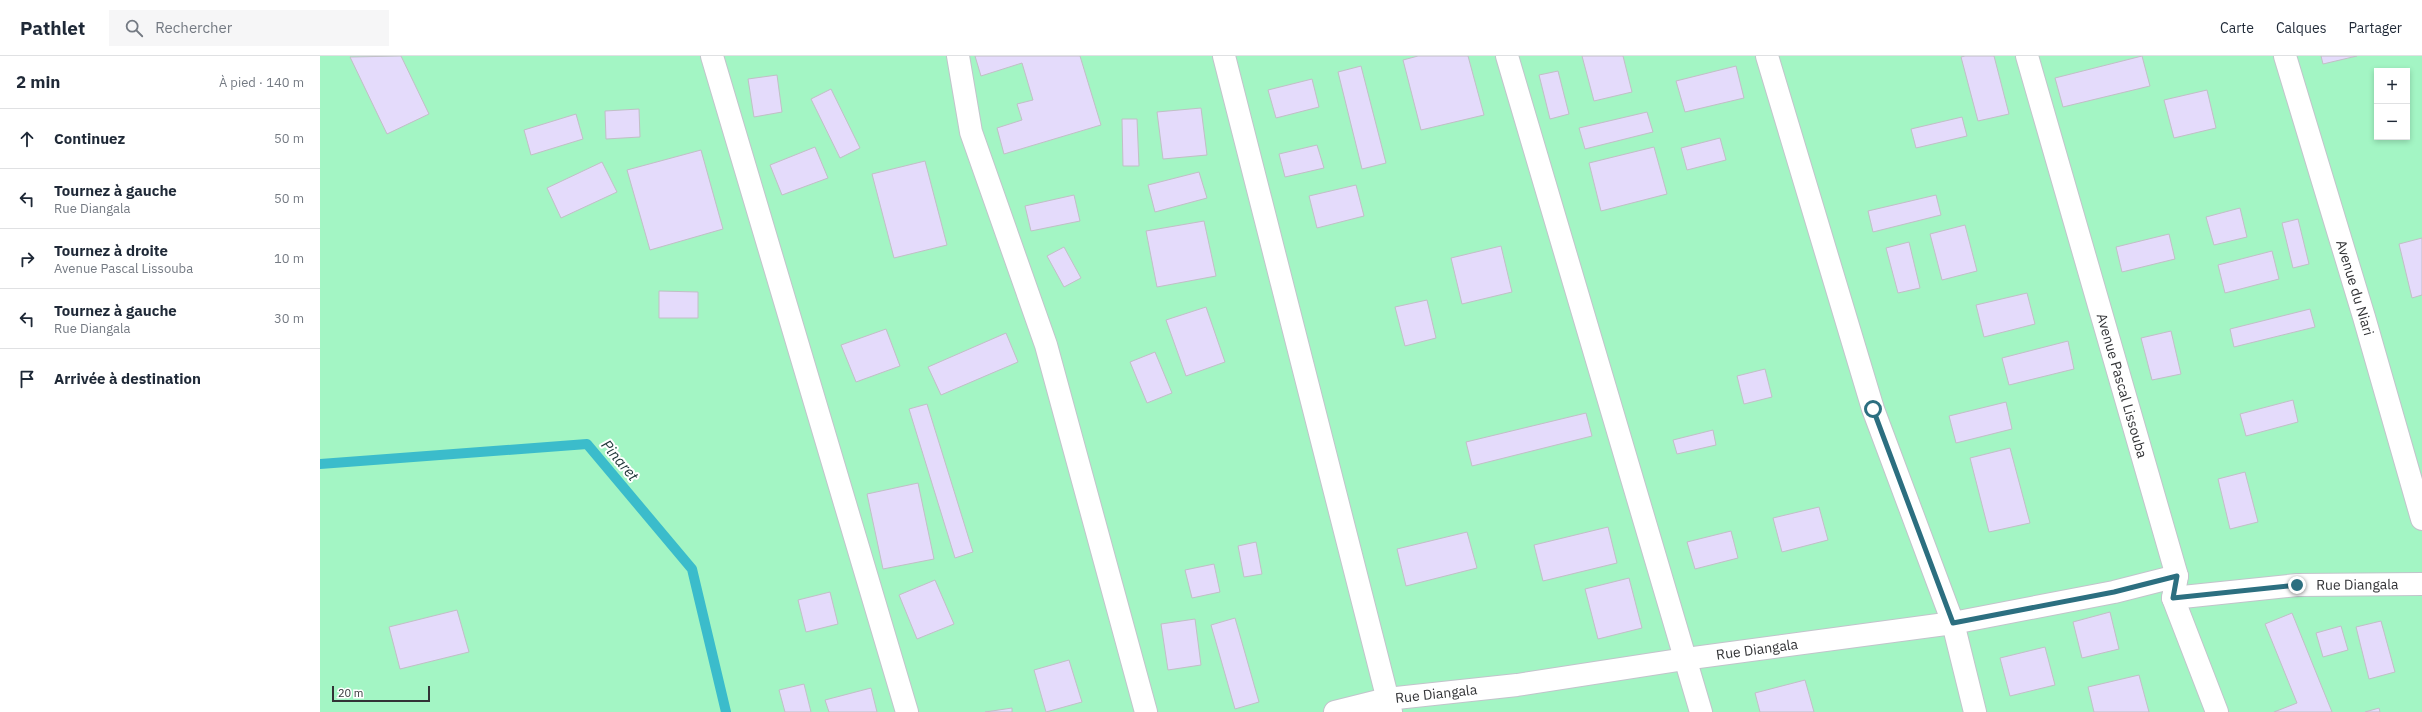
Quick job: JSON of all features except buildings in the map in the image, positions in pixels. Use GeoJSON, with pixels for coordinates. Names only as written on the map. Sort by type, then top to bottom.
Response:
{"type":"FeatureCollection","features":[{"type":"Feature","properties":{"kind":"street"},"geometry":{"type":"LineString","coordinates":[[712,56],[907,712]]}},
{"type":"Feature","properties":{"kind":"street"},"geometry":{"type":"LineString","coordinates":[[958,56],[971,132],[1046,345],[1146,712]]}},
{"type":"Feature","properties":{"kind":"street"},"geometry":{"type":"LineString","coordinates":[[1224,56],[1389,705]]}},
{"type":"Feature","properties":{"kind":"street"},"geometry":{"type":"LineString","coordinates":[[1507,56],[1701,712]]}},
{"type":"Feature","properties":{"kind":"street"},"geometry":{"type":"LineString","coordinates":[[1767,56],[1873,409],[1953,623],[1975,712]]}},
{"type":"Feature","properties":{"kind":"street","name":"Avenue Pascal Lissouba"},"geometry":{"type":"LineString","coordinates":[[2027,56],[2177,576],[2173,598]]}},
{"type":"Feature","properties":{"kind":"street","name":"Avenue du Niari"},"geometry":{"type":"LineString","coordinates":[[2285,56],[2364,317],[2422,519]]}},
{"type":"Feature","properties":{"kind":"street","name":"Rue Diangala"},"geometry":{"type":"LineString","coordinates":[[1335,712],[1685,659],[1953,623],[2114,592],[2177,576]]}},
{"type":"Feature","properties":{"kind":"street","name":"Rue Diangala"},"geometry":{"type":"LineString","coordinates":[[2173,598],[2297,585],[2422,584]]}},
{"type":"Feature","properties":{"kind":"street"},"geometry":{"type":"LineString","coordinates":[[2173,598],[2217,712]]}},
{"type":"Feature","properties":{"kind":"green space"},"geometry":{"type":"Polygon","coordinates":[[[320,56],[2422,56],[2422,712],[320,712],[320,56]]]}},
{"type":"Feature","properties":{"kind":"waterway","name":"Pinaret"},"geometry":{"type":"LineString","coordinates":[[320,464],[587,444],[692,569],[726,712]]}},
{"type":"Feature","properties":{"kind":"route"},"geometry":{"type":"LineString","coordinates":[[1873,409],[1953,623],[2114,592],[2177,576],[2173,598],[2297,585]]}}]}
